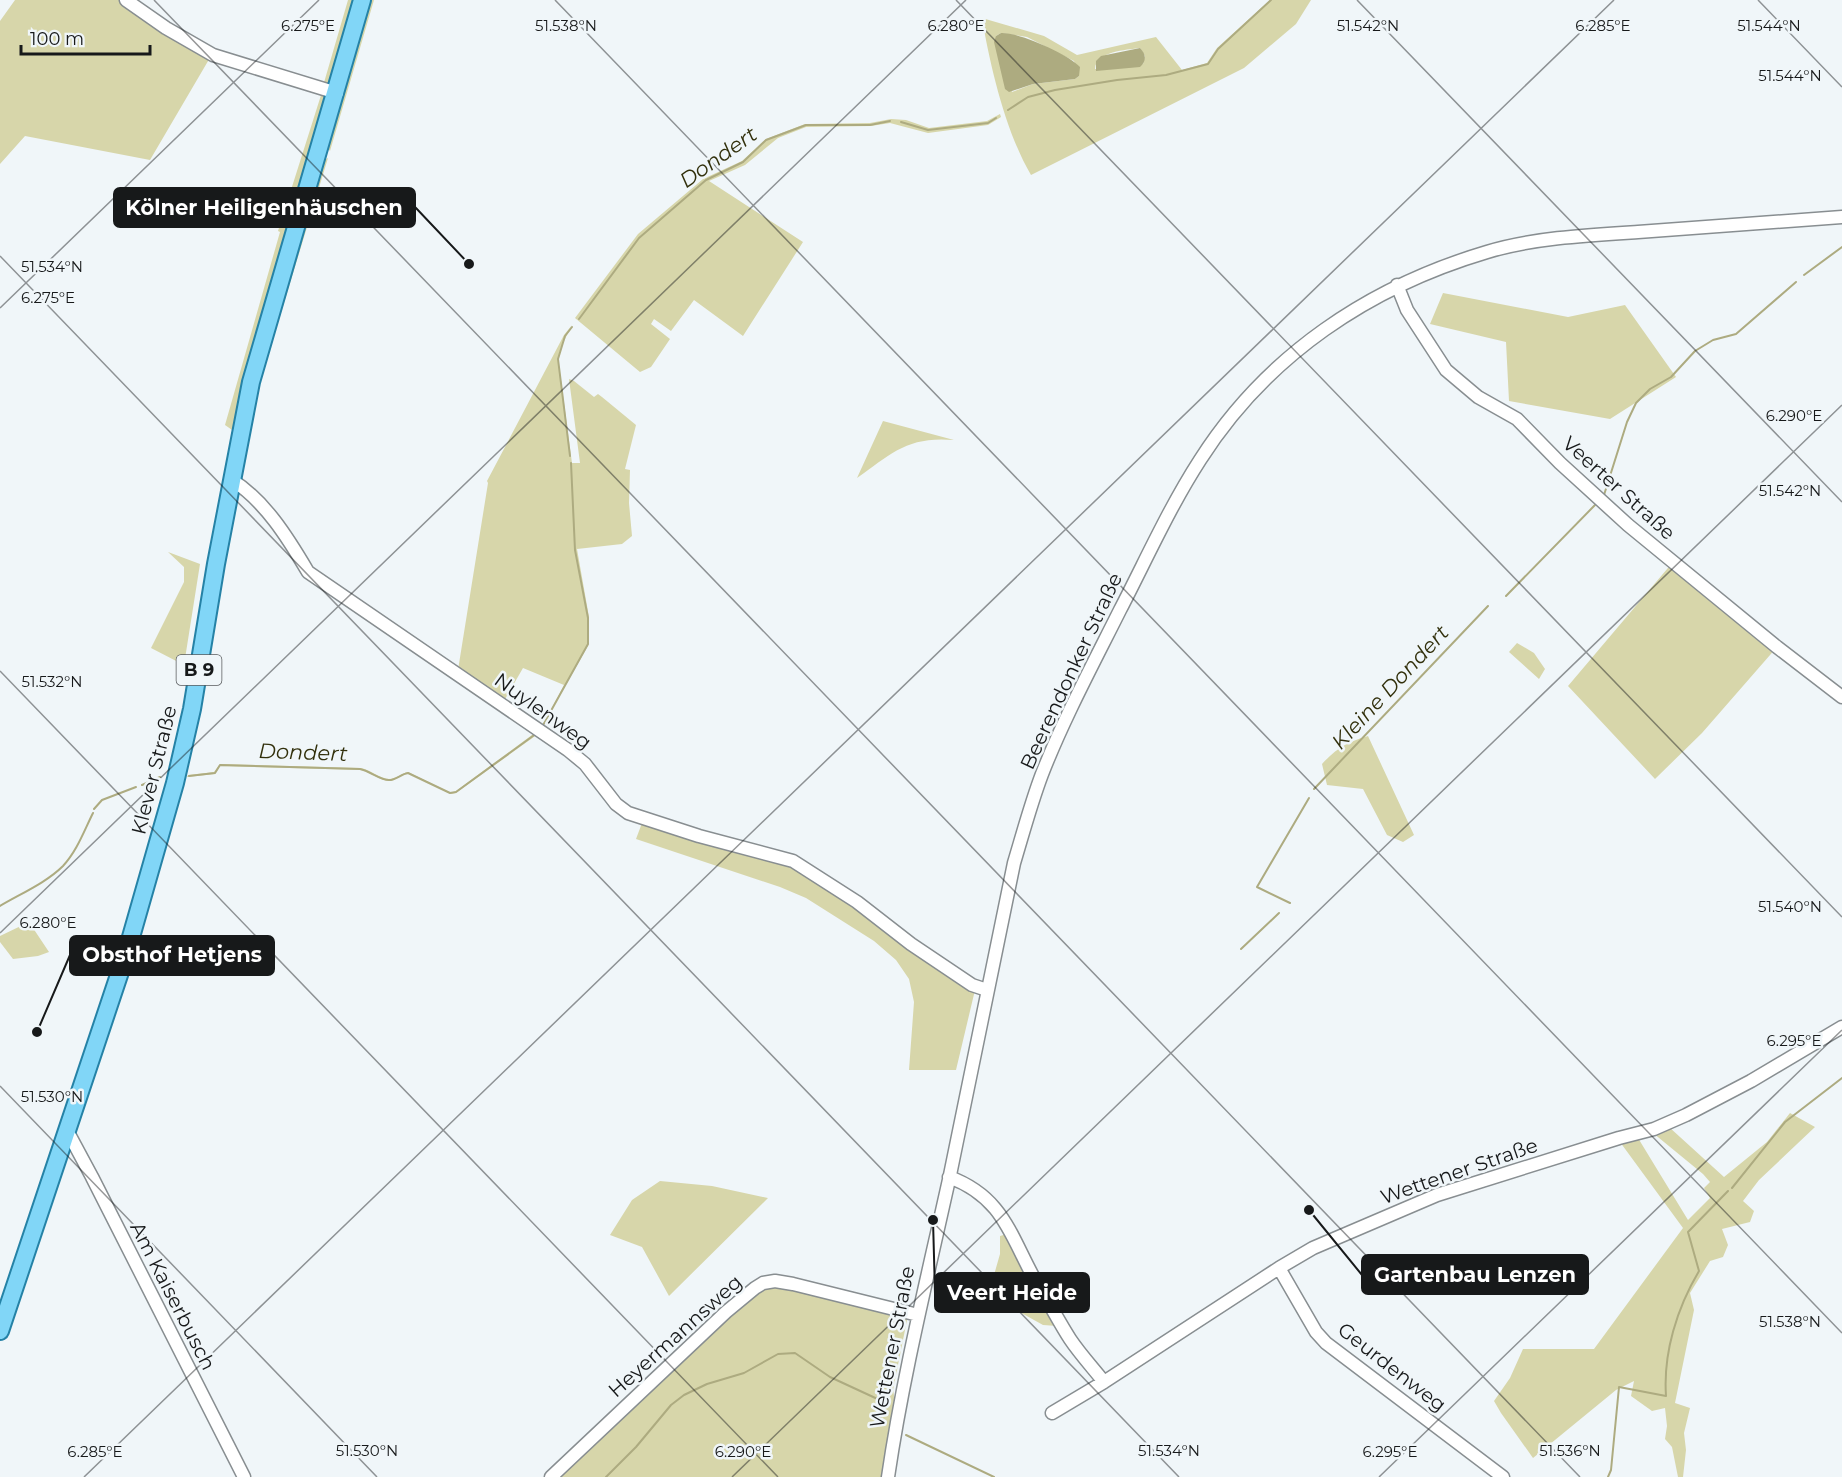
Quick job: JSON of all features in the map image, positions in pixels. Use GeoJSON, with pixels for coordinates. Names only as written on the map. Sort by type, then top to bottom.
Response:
{"type":"FeatureCollection","features":[{"type":"Feature","properties":{"kind":"main road","name":"Klever Straße"},"geometry":{"type":"LineString","coordinates":[[0,1331],[7,1291],[66,1134],[127,951],[176,783],[192,709],[251,382],[337,93],[362,0]]}},
{"type":"Feature","properties":{"kind":"street"},"geometry":{"type":"LineString","coordinates":[[126,0],[165,28],[213,55],[337,93]]}},
{"type":"Feature","properties":{"kind":"street"},"geometry":{"type":"LineString","coordinates":[[1397,285],[1490,251],[1561,238],[1842,217]]}},
{"type":"Feature","properties":{"kind":"street","name":"Beerendonker Straße"},"geometry":{"type":"LineString","coordinates":[[937,1225],[1014,863],[1041,775],[1061,730],[1168,516],[1198,462],[1218,434],[1270,374],[1293,353],[1337,319],[1397,285]]}},
{"type":"Feature","properties":{"kind":"street","name":"Veerter Straße"},"geometry":{"type":"LineString","coordinates":[[1397,285],[1407,310],[1446,370],[1478,397],[1517,419],[1560,463],[1628,525],[1842,697]]}},
{"type":"Feature","properties":{"kind":"street","name":"Nuylenweg"},"geometry":{"type":"LineString","coordinates":[[232,480],[245,488],[288,538],[308,572],[568,750],[585,765],[605,792],[628,813],[699,836],[793,861],[857,902],[911,944],[972,985],[987,990]]}},
{"type":"Feature","properties":{"kind":"street","name":"Wettener Straße"},"geometry":{"type":"LineString","coordinates":[[1052,1413],[1313,1248],[1437,1195],[1654,1129],[1742,1085],[1842,1027]]}},
{"type":"Feature","properties":{"kind":"street","name":"Am Kaiserbusch"},"geometry":{"type":"LineString","coordinates":[[66,1134],[70,1136],[92,1177],[244,1477]]}},
{"type":"Feature","properties":{"kind":"street"},"geometry":{"type":"LineString","coordinates":[[949,1177],[968,1184],[982,1194],[1000,1214],[1017,1242],[1035,1280],[1071,1339],[1104,1382]]}},
{"type":"Feature","properties":{"kind":"street","name":"Wettener Straße"},"geometry":{"type":"LineString","coordinates":[[888,1477],[937,1225]]}},
{"type":"Feature","properties":{"kind":"street","name":"Geurdenweg"},"geometry":{"type":"LineString","coordinates":[[1279,1268],[1316,1332],[1326,1342],[1503,1477]]}},
{"type":"Feature","properties":{"kind":"street","name":"Heyermannsweg"},"geometry":{"type":"LineString","coordinates":[[551,1477],[726,1312],[763,1283],[775,1281],[793,1284],[918,1315]]}},
{"type":"Feature","properties":{"kind":"green space"},"geometry":{"type":"Polygon","coordinates":[[[15,0],[129,0],[211,56],[150,160],[25,136],[0,164],[0,21],[15,0]]]}},
{"type":"Feature","properties":{"kind":"green space"},"geometry":{"type":"Polygon","coordinates":[[[348,0],[357,0],[331,85],[323,86],[348,0]]]}},
{"type":"Feature","properties":{"kind":"green space"},"geometry":{"type":"Polygon","coordinates":[[[368,0],[374,0],[330,151],[326,146],[368,0]]]}},
{"type":"Feature","properties":{"kind":"green space"},"geometry":{"type":"Polygon","coordinates":[[[1270,0],[1311,0],[1296,24],[1244,68],[1031,175],[1014,140],[1000,99],[982,18],[1044,36],[1077,55],[1156,37],[1182,70],[1207,63],[1217,48],[1270,0]],[[1001,33],[996,36],[1012,92],[1033,84],[1075,79],[1079,76],[1074,61],[1027,37],[1001,33]],[[1140,48],[1106,55],[1100,58],[1095,69],[1143,64],[1145,56],[1140,48]]]}},
{"type":"Feature","properties":{"kind":"green space"},"geometry":{"type":"Polygon","coordinates":[[[322,92],[326,95],[235,432],[225,425],[280,232],[278,231],[322,92]]]}},
{"type":"Feature","properties":{"kind":"green space"},"geometry":{"type":"Polygon","coordinates":[[[1000,114],[1001,117],[988,125],[928,133],[890,123],[871,126],[806,127],[778,138],[745,165],[709,181],[803,242],[743,336],[694,300],[671,331],[654,319],[651,324],[670,339],[651,367],[640,372],[575,318],[638,234],[703,179],[742,161],[766,139],[805,124],[870,123],[891,119],[906,120],[929,128],[987,121],[1000,114]]]}},
{"type":"Feature","properties":{"kind":"green space"},"geometry":{"type":"Polygon","coordinates":[[[328,158],[260,382],[249,434],[256,379],[322,161],[328,158]]]}},
{"type":"Feature","properties":{"kind":"green space"},"geometry":{"type":"Polygon","coordinates":[[[1443,293],[1568,317],[1625,305],[1676,377],[1610,419],[1509,401],[1506,342],[1430,324],[1443,293]]]}},
{"type":"Feature","properties":{"kind":"green space"},"geometry":{"type":"Polygon","coordinates":[[[572,325],[558,358],[572,463],[580,463],[569,379],[594,397],[598,394],[636,425],[625,469],[630,470],[629,503],[632,536],[622,544],[577,549],[589,617],[589,644],[542,727],[564,685],[523,668],[504,701],[458,670],[487,481],[564,335],[572,325]]]}},
{"type":"Feature","properties":{"kind":"green space"},"geometry":{"type":"Polygon","coordinates":[[[883,421],[954,440],[924,441],[901,448],[857,478],[883,421]]]}},
{"type":"Feature","properties":{"kind":"green space"},"geometry":{"type":"Polygon","coordinates":[[[168,552],[200,564],[184,665],[151,648],[184,582],[184,567],[168,552]]]}},
{"type":"Feature","properties":{"kind":"green space"},"geometry":{"type":"Polygon","coordinates":[[[1673,562],[1777,647],[1702,733],[1655,779],[1568,686],[1673,562]]]}},
{"type":"Feature","properties":{"kind":"green space"},"geometry":{"type":"Polygon","coordinates":[[[1517,643],[1534,653],[1545,669],[1539,679],[1509,652],[1517,643]]]}},
{"type":"Feature","properties":{"kind":"green space"},"geometry":{"type":"Polygon","coordinates":[[[536,732],[538,734],[456,793],[451,794],[408,773],[389,781],[361,770],[220,766],[215,774],[187,777],[214,772],[220,764],[361,768],[389,779],[408,772],[451,793],[536,732]]]}},
{"type":"Feature","properties":{"kind":"green space"},"geometry":{"type":"Polygon","coordinates":[[[1368,736],[1414,835],[1403,842],[1387,835],[1363,789],[1327,785],[1322,764],[1343,746],[1368,736]]]}},
{"type":"Feature","properties":{"kind":"green space"},"geometry":{"type":"Polygon","coordinates":[[[642,823],[791,863],[975,990],[956,1070],[909,1070],[914,1002],[909,979],[896,960],[874,941],[806,898],[780,887],[636,839],[642,823]]]}},
{"type":"Feature","properties":{"kind":"green space"},"geometry":{"type":"Polygon","coordinates":[[[29,922],[49,952],[38,956],[13,959],[0,942],[0,936],[29,922]]]}},
{"type":"Feature","properties":{"kind":"green space"},"geometry":{"type":"Polygon","coordinates":[[[1790,1113],[1815,1127],[1759,1180],[1743,1201],[1754,1211],[1750,1222],[1722,1229],[1728,1245],[1723,1257],[1710,1261],[1690,1293],[1694,1310],[1675,1403],[1690,1408],[1684,1433],[1686,1450],[1683,1477],[1678,1477],[1672,1447],[1665,1439],[1667,1426],[1665,1408],[1652,1411],[1631,1396],[1634,1381],[1616,1390],[1533,1458],[1494,1401],[1510,1378],[1523,1349],[1594,1349],[1683,1228],[1620,1142],[1638,1138],[1688,1220],[1710,1198],[1704,1188],[1710,1182],[1653,1133],[1669,1127],[1724,1177],[1767,1142],[1790,1113]]]}},
{"type":"Feature","properties":{"kind":"green space"},"geometry":{"type":"Polygon","coordinates":[[[660,1181],[712,1186],[768,1198],[669,1296],[642,1247],[610,1235],[632,1200],[660,1181]]]}},
{"type":"Feature","properties":{"kind":"green space"},"geometry":{"type":"Polygon","coordinates":[[[1007,1234],[1057,1326],[1043,1325],[994,1298],[994,1275],[1000,1254],[1000,1236],[1007,1234]]]}},
{"type":"Feature","properties":{"kind":"green space"},"geometry":{"type":"Polygon","coordinates":[[[775,1285],[908,1315],[893,1390],[900,1427],[892,1477],[556,1477],[756,1291],[775,1285]]]}},
{"type":"Feature","properties":{"kind":"shaded area"},"geometry":{"type":"Polygon","coordinates":[[[1001,33],[1031,40],[1065,56],[1080,67],[1079,76],[1075,79],[1033,84],[1009,92],[1005,89],[994,42],[996,36],[1001,33]]]}},
{"type":"Feature","properties":{"kind":"shaded area"},"geometry":{"type":"Polygon","coordinates":[[[1140,48],[1145,58],[1140,67],[1096,71],[1096,61],[1101,56],[1140,48]]]}},
{"type":"Feature","properties":{"kind":"waterway","name":"Dondert"},"geometry":{"type":"LineString","coordinates":[[1008,110],[1028,97],[1055,90],[1166,75],[1208,64],[1218,49],[1271,0]]}},
{"type":"Feature","properties":{"kind":"waterway","name":"Dondert"},"geometry":{"type":"LineString","coordinates":[[901,122],[928,130],[988,123],[996,118]]}},
{"type":"Feature","properties":{"kind":"waterway","name":"Dondert"},"geometry":{"type":"LineString","coordinates":[[579,319],[639,238],[706,180],[743,162],[766,140],[806,125],[870,125],[890,121]]}},
{"type":"Feature","properties":{"kind":"waterway","name":"Kleine Dondert"},"geometry":{"type":"LineString","coordinates":[[1804,275],[1842,247]]}},
{"type":"Feature","properties":{"kind":"waterway","name":"Kleine Dondert"},"geometry":{"type":"LineString","coordinates":[[1604,495],[1627,422],[1636,403],[1650,389],[1671,377],[1695,351],[1713,340],[1736,334],[1796,282]]}},
{"type":"Feature","properties":{"kind":"waterway","name":"Dondert"},"geometry":{"type":"LineString","coordinates":[[570,456],[558,359],[565,336],[572,327]]}},
{"type":"Feature","properties":{"kind":"waterway","name":"Dondert"},"geometry":{"type":"LineString","coordinates":[[542,727],[588,644],[588,618],[575,550],[571,463]]}},
{"type":"Feature","properties":{"kind":"waterway","name":"Kleine Dondert"},"geometry":{"type":"LineString","coordinates":[[1506,596],[1595,505]]}},
{"type":"Feature","properties":{"kind":"waterway","name":"Kleine Dondert"},"geometry":{"type":"LineString","coordinates":[[1314,789],[1488,606]]}},
{"type":"Feature","properties":{"kind":"waterway","name":"Dondert"},"geometry":{"type":"LineString","coordinates":[[189,776],[215,773],[220,765],[360,769],[389,780],[408,773],[450,793],[456,792],[537,733]]}},
{"type":"Feature","properties":{"kind":"waterway","name":"Dondert"},"geometry":{"type":"LineString","coordinates":[[142,785],[160,777]]}},
{"type":"Feature","properties":{"kind":"waterway","name":"Dondert"},"geometry":{"type":"LineString","coordinates":[[94,809],[102,800],[136,787]]}},
{"type":"Feature","properties":{"kind":"waterway","name":"Kleine Dondert"},"geometry":{"type":"LineString","coordinates":[[1290,903],[1257,887],[1309,798]]}},
{"type":"Feature","properties":{"kind":"waterway","name":"Dondert"},"geometry":{"type":"LineString","coordinates":[[0,906],[41,883],[63,866],[76,847],[93,813]]}},
{"type":"Feature","properties":{"kind":"waterway","name":"Kleine Dondert"},"geometry":{"type":"LineString","coordinates":[[1241,949],[1279,913]]}},
{"type":"Feature","properties":{"kind":"waterway"},"geometry":{"type":"LineString","coordinates":[[1732,1188],[1785,1122],[1842,1078]]}},
{"type":"Feature","properties":{"kind":"waterway"},"geometry":{"type":"LineString","coordinates":[[1608,1477],[1611,1470],[1619,1387],[1666,1396],[1667,1364],[1673,1331],[1684,1300],[1699,1271],[1688,1232],[1728,1191]]}},
{"type":"Feature","properties":{"kind":"waterway"},"geometry":{"type":"LineString","coordinates":[[606,1477],[636,1447],[671,1405],[684,1395],[707,1384],[744,1373],[778,1354],[795,1353],[830,1377],[884,1402],[880,1421]]}},
{"type":"Feature","properties":{"kind":"waterway"},"geometry":{"type":"LineString","coordinates":[[906,1435],[994,1477]]}},
{"type":"Feature","properties":{"kind":"place","name":"Kölner Heiligenhäuschen"},"geometry":{"type":"Point","coordinates":[469,264]}},
{"type":"Feature","properties":{"kind":"place","name":"Obsthof Hetjens"},"geometry":{"type":"Point","coordinates":[37,1032]}},
{"type":"Feature","properties":{"kind":"place","name":"Gartenbau Lenzen"},"geometry":{"type":"Point","coordinates":[1309,1210]}},
{"type":"Feature","properties":{"kind":"place","name":"Veert Heide"},"geometry":{"type":"Point","coordinates":[933,1220]}}]}
